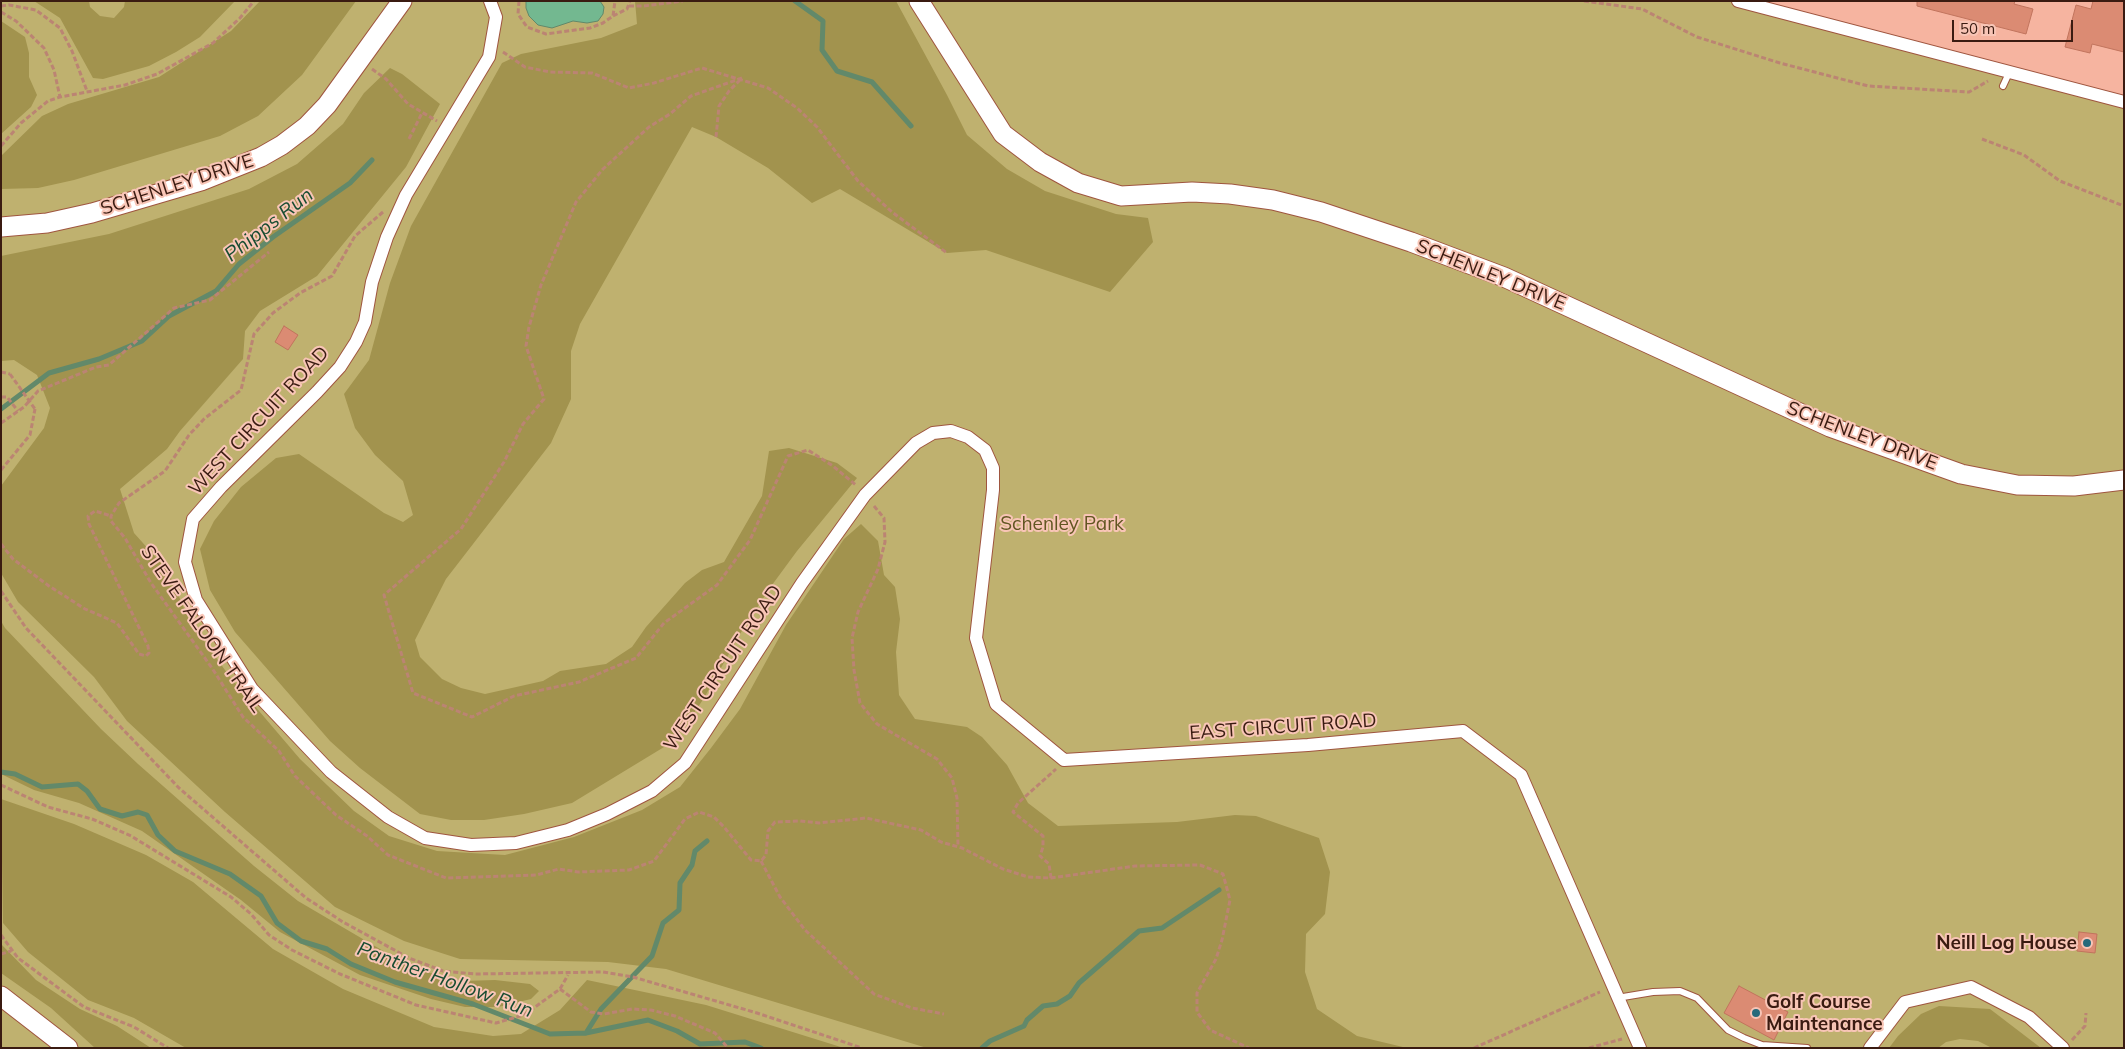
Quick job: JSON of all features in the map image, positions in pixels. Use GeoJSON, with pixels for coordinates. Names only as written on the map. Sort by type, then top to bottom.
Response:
{"type":"FeatureCollection","features":[{"type":"Feature","properties":{"kind":"street","name":"SCHENLEY DRIVE"},"geometry":{"type":"LineString","coordinates":[[1,227],[28,226],[92,213],[201,181],[261,157],[282,145],[307,126],[327,105],[402,1]]}},
{"type":"Feature","properties":{"kind":"street","name":"WEST CIRCUIT ROAD"},"geometry":{"type":"LineString","coordinates":[[490,1],[496,17],[489,57],[406,195],[387,237],[372,282],[364,322],[356,342],[340,367],[317,392],[221,487],[193,519],[186,562],[196,600],[252,689],[331,772],[388,817],[425,838],[471,845],[516,843],[568,830],[607,814],[652,791],[685,763],[802,584],[865,494],[916,443],[934,433],[951,431],[968,437],[986,450],[993,468],[993,490],[976,638],[996,704],[1064,760]]}},
{"type":"Feature","properties":{"kind":"street","name":"SCHENLEY DRIVE"},"geometry":{"type":"LineString","coordinates":[[919,1],[1003,134],[1040,162],[1078,183],[1121,196],[1192,192],[1230,194],[1273,200],[1320,212],[1411,242],[1504,277],[1830,427],[1961,474],[2017,485],[2074,486],[2124,480]]}},
{"type":"Feature","properties":{"kind":"street"},"geometry":{"type":"LineString","coordinates":[[1738,1],[2006,73],[2124,102]]}},
{"type":"Feature","properties":{"kind":"street","name":"EAST CIRCUIT ROAD"},"geometry":{"type":"LineString","coordinates":[[1064,760],[1308,745],[1463,731],[1521,775],[1640,1048]]}},
{"type":"Feature","properties":{"kind":"street"},"geometry":{"type":"LineString","coordinates":[[1870,1048],[1905,1002],[1971,987],[2029,1017],[2063,1048]]}},
{"type":"Feature","properties":{"kind":"street"},"geometry":{"type":"LineString","coordinates":[[1,996],[68,1048]]}},
{"type":"Feature","properties":{"kind":"lane"},"geometry":{"type":"LineString","coordinates":[[2003,86],[2006,73]]}},
{"type":"Feature","properties":{"kind":"lane"},"geometry":{"type":"LineString","coordinates":[[1615,992],[1680,991],[1697,998],[1728,1030],[1744,1038],[1762,1045],[1807,1048]]}},
{"type":"Feature","properties":{"kind":"path"},"geometry":{"type":"LineString","coordinates":[[1,146],[32,114],[48,101],[87,91],[125,85],[157,74],[212,43],[240,18],[254,1]]}},
{"type":"Feature","properties":{"kind":"path"},"geometry":{"type":"LineString","coordinates":[[519,1],[518,14],[527,27],[546,34],[590,28],[602,24],[613,16],[622,14],[630,3],[644,6],[683,1]]}},
{"type":"Feature","properties":{"kind":"path"},"geometry":{"type":"LineString","coordinates":[[613,16],[615,1]]}},
{"type":"Feature","properties":{"kind":"path"},"geometry":{"type":"LineString","coordinates":[[1584,1],[1642,9],[1697,37],[1868,86],[1968,92],[2006,73]]}},
{"type":"Feature","properties":{"kind":"path"},"geometry":{"type":"LineString","coordinates":[[1,6],[9,4],[36,10],[60,28],[72,51],[87,91]]}},
{"type":"Feature","properties":{"kind":"path"},"geometry":{"type":"LineString","coordinates":[[512,9],[517,8]]}},
{"type":"Feature","properties":{"kind":"path"},"geometry":{"type":"LineString","coordinates":[[1,12],[16,21],[44,48],[54,70],[60,97]]}},
{"type":"Feature","properties":{"kind":"path"},"geometry":{"type":"LineString","coordinates":[[491,42],[525,67],[550,72],[592,73],[629,88],[654,83],[702,68],[742,78],[768,88],[797,108],[816,127],[858,181],[892,212],[947,253]]}},
{"type":"Feature","properties":{"kind":"path"},"geometry":{"type":"LineString","coordinates":[[360,59],[386,79],[408,104],[446,128]]}},
{"type":"Feature","properties":{"kind":"path"},"geometry":{"type":"LineString","coordinates":[[716,137],[719,106],[742,78]]}},
{"type":"Feature","properties":{"kind":"path"},"geometry":{"type":"LineString","coordinates":[[742,78],[691,96],[670,114],[649,127],[603,169],[576,202],[541,285],[529,327],[526,346],[544,399],[523,424],[504,462],[461,529],[384,595],[413,693],[472,717],[514,696],[579,682],[636,658],[664,624],[717,586],[750,540],[788,456],[808,450],[833,466],[865,494],[884,518],[885,542],[878,569],[858,612],[852,638],[854,670],[860,703],[877,724],[937,759],[952,778],[958,798],[958,847]]}},
{"type":"Feature","properties":{"kind":"path"},"geometry":{"type":"LineString","coordinates":[[409,139],[422,113]]}},
{"type":"Feature","properties":{"kind":"path"},"geometry":{"type":"LineString","coordinates":[[1982,139],[2024,155],[2060,181],[2124,206]]}},
{"type":"Feature","properties":{"kind":"path"},"geometry":{"type":"LineString","coordinates":[[1,544],[14,559],[49,586],[85,609],[117,623],[139,654],[146,656],[149,653],[148,646],[89,524],[88,516],[94,511],[111,516],[119,503],[165,471],[189,435],[204,419],[241,390],[254,334],[274,312],[300,293],[332,276],[356,236],[368,224],[406,195]]}},
{"type":"Feature","properties":{"kind":"path"},"geometry":{"type":"LineString","coordinates":[[1,423],[18,411],[38,391],[96,367],[109,365],[174,308],[210,300],[269,252]]}},
{"type":"Feature","properties":{"kind":"path"},"geometry":{"type":"LineString","coordinates":[[1,372],[10,374],[35,409],[30,435],[1,470]]}},
{"type":"Feature","properties":{"kind":"path"},"geometry":{"type":"LineString","coordinates":[[1,397],[7,397],[18,411]]}},
{"type":"Feature","properties":{"kind":"path","name":"STEVE FALOON TRAIL"},"geometry":{"type":"LineString","coordinates":[[111,516],[111,521],[125,538],[151,583],[212,668],[243,717],[279,751],[295,776],[329,809],[388,855],[446,878],[536,875],[559,869],[578,872],[629,870],[654,861],[685,819],[699,812],[714,817],[724,826],[751,860],[761,861]]}},
{"type":"Feature","properties":{"kind":"path"},"geometry":{"type":"LineString","coordinates":[[1,591],[26,628],[179,788],[306,898],[343,922],[409,958],[443,971],[503,975],[603,972],[648,981],[789,1023],[862,1048]]}},
{"type":"Feature","properties":{"kind":"path"},"geometry":{"type":"LineString","coordinates":[[1051,878],[1048,864],[1040,856],[1043,847],[1043,836],[1012,812],[1018,803],[1064,760]]}},
{"type":"Feature","properties":{"kind":"path"},"geometry":{"type":"LineString","coordinates":[[1,785],[48,807],[92,819],[131,836],[231,897],[251,914],[269,935],[292,950],[332,970],[416,1005],[496,1023],[524,1015],[560,989],[568,974]]}},
{"type":"Feature","properties":{"kind":"path"},"geometry":{"type":"LineString","coordinates":[[944,1014],[912,1008],[874,994],[805,930],[780,897],[761,861],[766,854],[768,831],[776,822],[819,823],[866,818],[921,830],[941,842],[958,847],[1003,869],[1028,877],[1051,878],[1135,866],[1200,865],[1223,874],[1230,900],[1216,960],[1197,993],[1197,1012],[1210,1030],[1249,1048]]}},
{"type":"Feature","properties":{"kind":"path"},"geometry":{"type":"LineString","coordinates":[[1,935],[12,951],[84,1007],[134,1028],[168,1048]]}},
{"type":"Feature","properties":{"kind":"path"},"geometry":{"type":"LineString","coordinates":[[1,954],[12,951]]}},
{"type":"Feature","properties":{"kind":"path"},"geometry":{"type":"LineString","coordinates":[[560,989],[591,1012],[604,1014],[632,1009],[651,1010],[715,1033],[727,1048]]}},
{"type":"Feature","properties":{"kind":"path"},"geometry":{"type":"LineString","coordinates":[[1474,1048],[1615,992]]}},
{"type":"Feature","properties":{"kind":"path"},"geometry":{"type":"LineString","coordinates":[[2078,1034],[2085,1026],[2086,1013]]}},
{"type":"Feature","properties":{"kind":"path"},"geometry":{"type":"LineString","coordinates":[[1589,1048],[1634,1036]]}},
{"type":"Feature","properties":{"kind":"green space","name":"Schenley Park"},"geometry":{"type":"Polygon","coordinates":[[[1,1],[1738,1],[2124,102],[2124,1048],[1,1048],[1,1]]]}},
{"type":"Feature","properties":{"kind":"shaded area"},"geometry":{"type":"Polygon","coordinates":[[[34,1],[89,1],[90,7],[100,16],[114,18],[124,7],[125,1],[235,1],[200,37],[176,52],[149,66],[103,79],[93,78],[60,18],[34,1]]]}},
{"type":"Feature","properties":{"kind":"shaded area"},"geometry":{"type":"Polygon","coordinates":[[[260,1],[356,1],[302,75],[258,116],[220,136],[74,180],[38,188],[1,189],[1,156],[42,116],[68,104],[159,77],[231,31],[260,1]]]}},
{"type":"Feature","properties":{"kind":"shaded area"},"geometry":{"type":"Polygon","coordinates":[[[526,1],[600,1],[604,7],[603,14],[598,21],[587,23],[573,21],[552,28],[538,25],[529,16],[526,1]]]}},
{"type":"Feature","properties":{"kind":"shaded area"},"geometry":{"type":"Polygon","coordinates":[[[635,1],[896,1],[967,135],[1007,169],[1045,191],[1116,214],[1148,218],[1153,242],[1110,292],[986,250],[947,253],[840,189],[812,203],[768,168],[716,137],[692,127],[580,324],[571,351],[571,399],[551,443],[446,579],[415,640],[420,657],[442,679],[461,688],[485,694],[543,681],[560,671],[606,664],[632,647],[646,627],[685,583],[702,570],[724,562],[762,496],[769,451],[789,448],[837,463],[857,478],[797,551],[772,585],[743,629],[704,698],[688,722],[669,744],[572,803],[524,814],[484,820],[451,820],[420,814],[360,768],[330,741],[235,632],[210,590],[200,549],[214,521],[241,487],[276,458],[299,454],[384,513],[403,522],[413,515],[403,481],[375,455],[355,428],[344,394],[369,360],[390,283],[411,226],[502,63],[521,54],[601,38],[637,24],[635,1]]]}},
{"type":"Feature","properties":{"kind":"shaded area"},"geometry":{"type":"Polygon","coordinates":[[[1,21],[25,37],[29,53],[29,77],[37,95],[31,107],[1,134],[1,21]]]}},
{"type":"Feature","properties":{"kind":"shaded area"},"geometry":{"type":"Polygon","coordinates":[[[390,68],[402,74],[440,104],[406,167],[317,276],[260,311],[245,331],[243,359],[180,431],[167,449],[120,489],[134,533],[168,571],[189,620],[230,677],[300,759],[354,811],[389,836],[437,851],[505,855],[574,837],[642,810],[680,787],[711,748],[740,709],[786,625],[844,539],[861,524],[878,541],[884,575],[895,587],[900,619],[896,652],[899,695],[915,719],[967,727],[982,737],[1007,765],[1028,803],[1058,826],[1177,822],[1235,815],[1256,816],[1319,838],[1330,872],[1325,914],[1306,934],[1305,972],[1317,1009],[1357,1036],[1407,1048],[927,1048],[666,969],[608,962],[460,959],[404,941],[335,907],[225,812],[127,721],[94,677],[18,602],[1,573],[1,486],[44,428],[50,408],[37,375],[14,360],[1,361],[1,256],[109,234],[249,189],[297,164],[343,124],[364,93],[390,68]]]}},
{"type":"Feature","properties":{"kind":"shaded area"},"geometry":{"type":"Polygon","coordinates":[[[1,621],[5,628],[101,729],[138,764],[254,866],[298,901],[414,969],[462,981],[495,980],[530,984],[539,991],[531,999],[498,1007],[465,1007],[431,999],[360,975],[280,932],[241,900],[142,831],[79,803],[34,790],[1,774],[1,621]]]}},
{"type":"Feature","properties":{"kind":"shaded area"},"geometry":{"type":"Polygon","coordinates":[[[1,799],[74,824],[146,855],[193,882],[273,949],[343,989],[434,1027],[493,1036],[521,1034],[560,1010],[587,980],[706,1005],[844,1048],[186,1048],[134,1018],[88,1000],[28,952],[3,923],[1,799]]]}},
{"type":"Feature","properties":{"kind":"shaded area"},"geometry":{"type":"Polygon","coordinates":[[[1,944],[36,980],[80,1009],[117,1026],[151,1048],[95,1048],[51,1008],[1,973],[1,944]]]}},
{"type":"Feature","properties":{"kind":"shaded area"},"geometry":{"type":"Polygon","coordinates":[[[1939,1006],[1990,1009],[2041,1048],[1992,1048],[1978,1041],[1960,1039],[1946,1042],[1938,1048],[1889,1048],[1898,1036],[1921,1014],[1939,1006]]]}},
{"type":"Feature","properties":{"kind":"building"},"geometry":{"type":"Polygon","coordinates":[[[1917,1],[2015,1],[2014,4],[2033,9],[2026,34],[1917,6],[1917,1]]]}},
{"type":"Feature","properties":{"kind":"building"},"geometry":{"type":"Polygon","coordinates":[[[2093,1],[2124,1],[2124,52],[2092,44],[2090,53],[2065,47],[2076,5],[2091,9],[2093,1]]]}},
{"type":"Feature","properties":{"kind":"building"},"geometry":{"type":"Polygon","coordinates":[[[284,326],[298,335],[288,350],[275,342],[284,326]]]}},
{"type":"Feature","properties":{"kind":"building","name":"Neill Log House"},"geometry":{"type":"Polygon","coordinates":[[[2079,932],[2097,934],[2095,953],[2077,951],[2079,932]]]}},
{"type":"Feature","properties":{"kind":"building","name":"Golf Course Maintenance"},"geometry":{"type":"Polygon","coordinates":[[[1739,986],[1788,1012],[1774,1040],[1724,1013],[1739,986]]]}},
{"type":"Feature","properties":{"kind":"waterway"},"geometry":{"type":"LineString","coordinates":[[795,1],[823,21],[822,50],[837,71],[872,82],[911,126]]}},
{"type":"Feature","properties":{"kind":"waterway","name":"Phipps Run"},"geometry":{"type":"LineString","coordinates":[[1,409],[49,373],[99,359],[142,341],[169,316],[216,291],[239,264],[273,237],[350,183],[372,160]]}},
{"type":"Feature","properties":{"kind":"waterway","name":"Panther Hollow Run"},"geometry":{"type":"LineString","coordinates":[[1,772],[15,774],[42,787],[78,784],[87,791],[100,809],[122,816],[138,812],[147,815],[158,835],[175,851],[230,874],[261,896],[277,923],[301,941],[327,949],[351,964],[395,982],[473,1004],[550,1034],[586,1033],[648,1020],[677,1031],[700,1044],[745,1042],[761,1048]]}},
{"type":"Feature","properties":{"kind":"waterway"},"geometry":{"type":"LineString","coordinates":[[586,1033],[601,1009],[652,956],[663,923],[679,910],[680,883],[692,865],[695,851],[707,841]]}},
{"type":"Feature","properties":{"kind":"waterway"},"geometry":{"type":"LineString","coordinates":[[982,1048],[990,1041],[1024,1026],[1027,1020],[1043,1006],[1057,1004],[1070,996],[1079,983],[1139,931],[1162,928],[1219,890]]}},
{"type":"Feature","properties":{"kind":"place","name":"Neill Log House"},"geometry":{"type":"Point","coordinates":[2087,943]}},
{"type":"Feature","properties":{"kind":"place","name":"Golf Course Maintenance"},"geometry":{"type":"Point","coordinates":[1756,1013]}}]}
